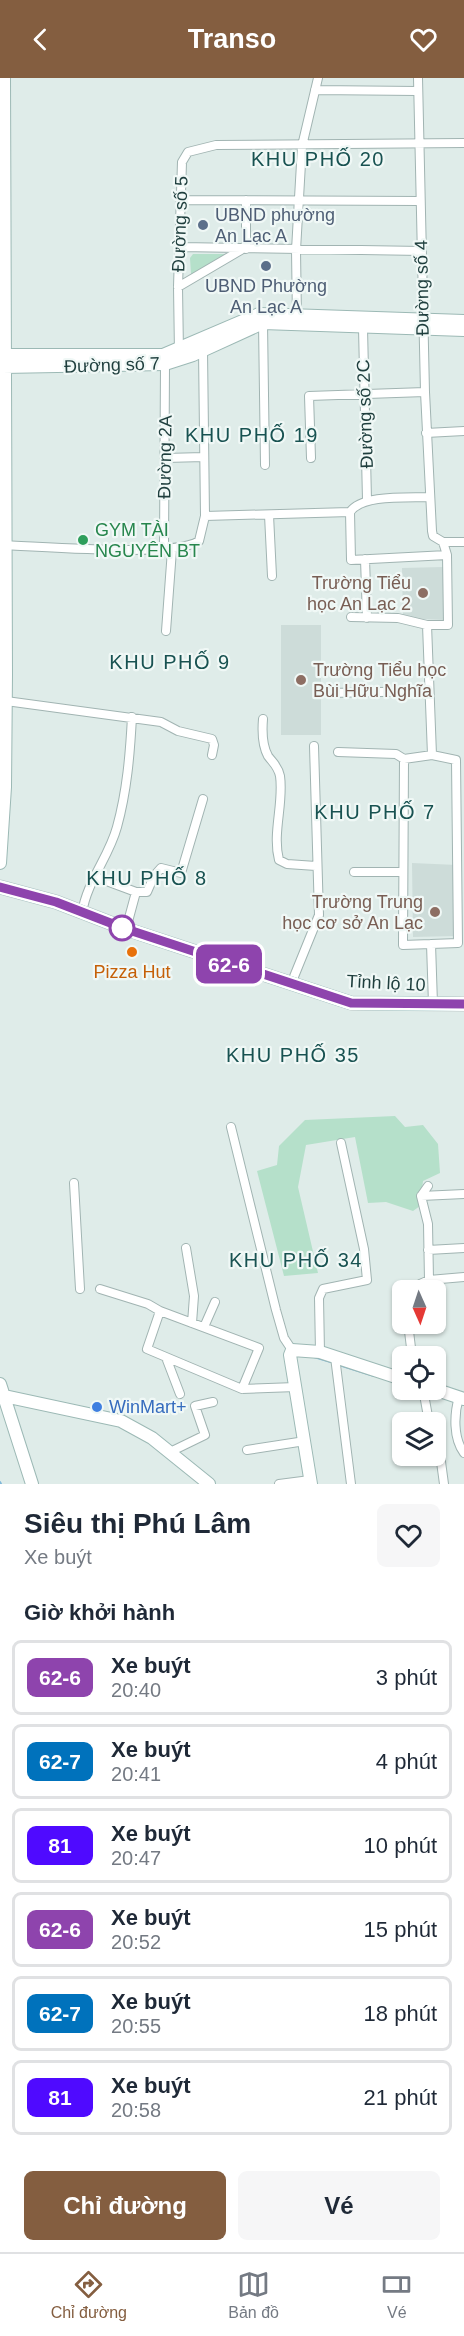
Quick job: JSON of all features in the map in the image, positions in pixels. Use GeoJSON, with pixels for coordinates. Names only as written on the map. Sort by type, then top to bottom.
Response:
{"type":"FeatureCollection","features":[{"type":"Feature","properties":{"kind":"main road"},"geometry":{"type":"LineString","coordinates":[[0,863],[5,787],[6,701],[3,545],[6,393],[3,386],[10,319],[2,290],[4,78]]}},
{"type":"Feature","properties":{"kind":"main road","name":"Đường số 7"},"geometry":{"type":"LineString","coordinates":[[6,361],[165,364],[179,354],[259,314],[363,328],[464,321]]}},
{"type":"Feature","properties":{"kind":"main road","name":"Đường số 7"},"geometry":{"type":"LineString","coordinates":[[6,361],[179,354],[203,350],[263,323],[297,319],[423,324],[464,330]]}},
{"type":"Feature","properties":{"kind":"main road","name":"Tỉnh lộ 10"},"geometry":{"type":"LineString","coordinates":[[0,887],[56,902],[126,929],[351,1003],[464,1004]]}},
{"type":"Feature","properties":{"kind":"main road"},"geometry":{"type":"LineString","coordinates":[[311,1482],[290,1355],[292,1350],[320,1352],[336,1362],[392,1376]]}},
{"type":"Feature","properties":{"kind":"main road"},"geometry":{"type":"LineString","coordinates":[[2,1392],[121,1421],[170,1452],[209,1484]]}},
{"type":"Feature","properties":{"kind":"main road"},"geometry":{"type":"LineString","coordinates":[[2,1392],[32,1484]]}},
{"type":"Feature","properties":{"kind":"street"},"geometry":{"type":"LineString","coordinates":[[297,319],[296,250],[302,146],[318,78]]}},
{"type":"Feature","properties":{"kind":"street","name":"Đường số 4"},"geometry":{"type":"LineString","coordinates":[[418,78],[426,433],[433,536],[443,542]]}},
{"type":"Feature","properties":{"kind":"street"},"geometry":{"type":"LineString","coordinates":[[315,90],[417,91]]}},
{"type":"Feature","properties":{"kind":"street","name":"Đường số 5"},"geometry":{"type":"LineString","coordinates":[[179,354],[178,287],[182,162],[188,152],[216,145],[464,143]]}},
{"type":"Feature","properties":{"kind":"street"},"geometry":{"type":"LineString","coordinates":[[182,200],[420,201]]}},
{"type":"Feature","properties":{"kind":"street"},"geometry":{"type":"LineString","coordinates":[[243,250],[246,200]]}},
{"type":"Feature","properties":{"kind":"street"},"geometry":{"type":"LineString","coordinates":[[181,247],[243,250],[423,251]]}},
{"type":"Feature","properties":{"kind":"street"},"geometry":{"type":"LineString","coordinates":[[178,287],[243,250]]}},
{"type":"Feature","properties":{"kind":"street"},"geometry":{"type":"LineString","coordinates":[[263,323],[264,465]]}},
{"type":"Feature","properties":{"kind":"street","name":"Đường số 2C"},"geometry":{"type":"LineString","coordinates":[[363,328],[368,500]]}},
{"type":"Feature","properties":{"kind":"street"},"geometry":{"type":"LineString","coordinates":[[3,545],[168,550],[191,546],[199,541],[205,516],[203,350]]}},
{"type":"Feature","properties":{"kind":"street","name":"Đường 2A"},"geometry":{"type":"LineString","coordinates":[[165,364],[168,550],[166,631]]}},
{"type":"Feature","properties":{"kind":"street"},"geometry":{"type":"LineString","coordinates":[[311,458],[309,396],[424,392]]}},
{"type":"Feature","properties":{"kind":"street"},"geometry":{"type":"LineString","coordinates":[[426,433],[464,431]]}},
{"type":"Feature","properties":{"kind":"street"},"geometry":{"type":"LineString","coordinates":[[165,458],[204,457]]}},
{"type":"Feature","properties":{"kind":"street"},"geometry":{"type":"LineString","coordinates":[[430,497],[368,500],[356,504],[350,512],[351,560],[447,555]]}},
{"type":"Feature","properties":{"kind":"street"},"geometry":{"type":"LineString","coordinates":[[205,516],[350,512]]}},
{"type":"Feature","properties":{"kind":"street"},"geometry":{"type":"LineString","coordinates":[[269,515],[272,576]]}},
{"type":"Feature","properties":{"kind":"street"},"geometry":{"type":"LineString","coordinates":[[351,617],[398,618],[427,625],[448,625],[447,555],[443,542],[464,542]]}},
{"type":"Feature","properties":{"kind":"street"},"geometry":{"type":"LineString","coordinates":[[365,559],[367,618]]}},
{"type":"Feature","properties":{"kind":"street"},"geometry":{"type":"LineString","coordinates":[[427,625],[432,755]]}},
{"type":"Feature","properties":{"kind":"street"},"geometry":{"type":"LineString","coordinates":[[329,693],[429,691]]}},
{"type":"Feature","properties":{"kind":"street"},"geometry":{"type":"LineString","coordinates":[[6,701],[132,717],[160,723],[178,731],[212,739],[214,745],[212,755]]}},
{"type":"Feature","properties":{"kind":"street"},"geometry":{"type":"LineString","coordinates":[[82,913],[93,876],[117,829],[128,776],[132,717]]}},
{"type":"Feature","properties":{"kind":"street"},"geometry":{"type":"LineString","coordinates":[[263,719],[262,734],[268,755],[277,765],[280,777],[276,848],[279,860],[286,864],[316,866]]}},
{"type":"Feature","properties":{"kind":"street"},"geometry":{"type":"LineString","coordinates":[[291,984],[319,915],[314,746]]}},
{"type":"Feature","properties":{"kind":"street"},"geometry":{"type":"LineString","coordinates":[[338,752],[396,754],[404,759],[432,755],[456,760],[458,943],[403,945],[404,759]]}},
{"type":"Feature","properties":{"kind":"street"},"geometry":{"type":"LineString","coordinates":[[93,876],[136,892],[147,892],[154,876],[161,868],[181,873],[203,799]]}},
{"type":"Feature","properties":{"kind":"street"},"geometry":{"type":"LineString","coordinates":[[354,872],[402,872]]}},
{"type":"Feature","properties":{"kind":"street"},"geometry":{"type":"LineString","coordinates":[[126,929],[136,892]]}},
{"type":"Feature","properties":{"kind":"street"},"geometry":{"type":"LineString","coordinates":[[431,944],[433,1004]]}},
{"type":"Feature","properties":{"kind":"street"},"geometry":{"type":"LineString","coordinates":[[231,1127],[276,1310],[284,1338],[292,1350]]}},
{"type":"Feature","properties":{"kind":"street"},"geometry":{"type":"LineString","coordinates":[[320,1352],[319,1298],[323,1289],[367,1281],[364,1249],[341,1143]]}},
{"type":"Feature","properties":{"kind":"street"},"geometry":{"type":"LineString","coordinates":[[74,1182],[80,1289]]}},
{"type":"Feature","properties":{"kind":"street"},"geometry":{"type":"LineString","coordinates":[[428,1186],[421,1196],[428,1224],[429,1280],[464,1277]]}},
{"type":"Feature","properties":{"kind":"street"},"geometry":{"type":"LineString","coordinates":[[421,1196],[464,1194]]}},
{"type":"Feature","properties":{"kind":"street"},"geometry":{"type":"LineString","coordinates":[[186,1248],[194,1296],[192,1323]]}},
{"type":"Feature","properties":{"kind":"street"},"geometry":{"type":"LineString","coordinates":[[428,1250],[464,1248]]}},
{"type":"Feature","properties":{"kind":"street"},"geometry":{"type":"LineString","coordinates":[[100,1289],[148,1304],[160,1311],[259,1348],[242,1389]]}},
{"type":"Feature","properties":{"kind":"street"},"geometry":{"type":"LineString","coordinates":[[204,1327],[215,1302]]}},
{"type":"Feature","properties":{"kind":"street"},"geometry":{"type":"LineString","coordinates":[[160,1311],[147,1349],[167,1360],[242,1389],[296,1387]]}},
{"type":"Feature","properties":{"kind":"street"},"geometry":{"type":"LineString","coordinates":[[167,1360],[180,1394]]}},
{"type":"Feature","properties":{"kind":"street"},"geometry":{"type":"LineString","coordinates":[[336,1362],[351,1484]]}},
{"type":"Feature","properties":{"kind":"street"},"geometry":{"type":"LineString","coordinates":[[460,1400],[457,1440],[464,1453]]}},
{"type":"Feature","properties":{"kind":"street"},"geometry":{"type":"LineString","coordinates":[[170,1452],[205,1435],[195,1406],[213,1402]]}},
{"type":"Feature","properties":{"kind":"street"},"geometry":{"type":"LineString","coordinates":[[247,1450],[305,1441]]}},
{"type":"Feature","properties":{"kind":"street"},"geometry":{"type":"LineString","coordinates":[[442,1466],[444,1484]]}},
{"type":"Feature","properties":{"kind":"street"},"geometry":{"type":"LineString","coordinates":[[279,1484],[311,1482]]}},
{"type":"Feature","properties":{"kind":"shaded area","name":"Trường Tiểu học An Lạc 2"},"geometry":{"type":"Polygon","coordinates":[[[443,567],[444,620],[403,618],[402,568],[443,567]]]}},
{"type":"Feature","properties":{"kind":"shaded area","name":"Trường Tiểu học Bùi Hữu Nghĩa"},"geometry":{"type":"Polygon","coordinates":[[[281,625],[321,625],[321,735],[281,735],[281,625]]]}},
{"type":"Feature","properties":{"kind":"shaded area","name":"Trường Trung học cơ sở An Lạc"},"geometry":{"type":"Polygon","coordinates":[[[412,863],[457,865],[457,936],[413,937],[412,863]]]}},
{"type":"Feature","properties":{"kind":"green space"},"geometry":{"type":"Polygon","coordinates":[[[193,254],[230,254],[194,276],[191,274],[190,258],[193,254]]]}},
{"type":"Feature","properties":{"kind":"green space"},"geometry":{"type":"Polygon","coordinates":[[[395,1116],[405,1127],[423,1125],[438,1144],[440,1173],[423,1181],[420,1206],[413,1211],[386,1202],[368,1203],[355,1137],[306,1145],[298,1187],[318,1273],[284,1276],[257,1171],[277,1165],[279,1146],[305,1120],[395,1116]]]}},
{"type":"Feature","properties":{"kind":"waterway"},"geometry":{"type":"LineString","coordinates":[[314,1357],[334,1363]]}},
{"type":"Feature","properties":{"kind":"waterway"},"geometry":{"type":"LineString","coordinates":[[339,1365],[374,1376]]}},
{"type":"Feature","properties":{"kind":"bus line","name":"62-6"},"geometry":{"type":"LineString","coordinates":[[0,887],[56,902],[234,966],[351,1003],[464,1004]]}},
{"type":"Feature","properties":{"kind":"place","name":"UBND phường An Lạc A"},"geometry":{"type":"Point","coordinates":[203,225]}},
{"type":"Feature","properties":{"kind":"place","name":"UBND Phường An Lạc A"},"geometry":{"type":"Point","coordinates":[266,266]}},
{"type":"Feature","properties":{"kind":"place","name":"GYM TÀI NGUYÊN BT"},"geometry":{"type":"Point","coordinates":[83,540]}},
{"type":"Feature","properties":{"kind":"place","name":"Trường Tiểu học An Lạc 2"},"geometry":{"type":"Point","coordinates":[423,593]}},
{"type":"Feature","properties":{"kind":"place","name":"Trường Tiểu học Bùi Hữu Nghĩa"},"geometry":{"type":"Point","coordinates":[301,680]}},
{"type":"Feature","properties":{"kind":"place","name":"Trường Trung học cơ sở An Lạc"},"geometry":{"type":"Point","coordinates":[435,912]}},
{"type":"Feature","properties":{"kind":"place","name":"Pizza Hut"},"geometry":{"type":"Point","coordinates":[132,952]}},
{"type":"Feature","properties":{"kind":"place","name":"WinMart+"},"geometry":{"type":"Point","coordinates":[97,1407]}},
{"type":"Feature","properties":{"kind":"district","name":"KHU PHỐ 20"},"geometry":{"type":"Point","coordinates":[318,159]}},
{"type":"Feature","properties":{"kind":"district","name":"KHU PHỐ 19"},"geometry":{"type":"Point","coordinates":[252,435]}},
{"type":"Feature","properties":{"kind":"district","name":"KHU PHỐ 9"},"geometry":{"type":"Point","coordinates":[170,662]}},
{"type":"Feature","properties":{"kind":"district","name":"KHU PHỐ 7"},"geometry":{"type":"Point","coordinates":[375,812]}},
{"type":"Feature","properties":{"kind":"district","name":"KHU PHỐ 8"},"geometry":{"type":"Point","coordinates":[147,878]}},
{"type":"Feature","properties":{"kind":"district","name":"KHU PHỐ 35"},"geometry":{"type":"Point","coordinates":[293,1055]}},
{"type":"Feature","properties":{"kind":"district","name":"KHU PHỐ 34"},"geometry":{"type":"Point","coordinates":[296,1260]}}]}
